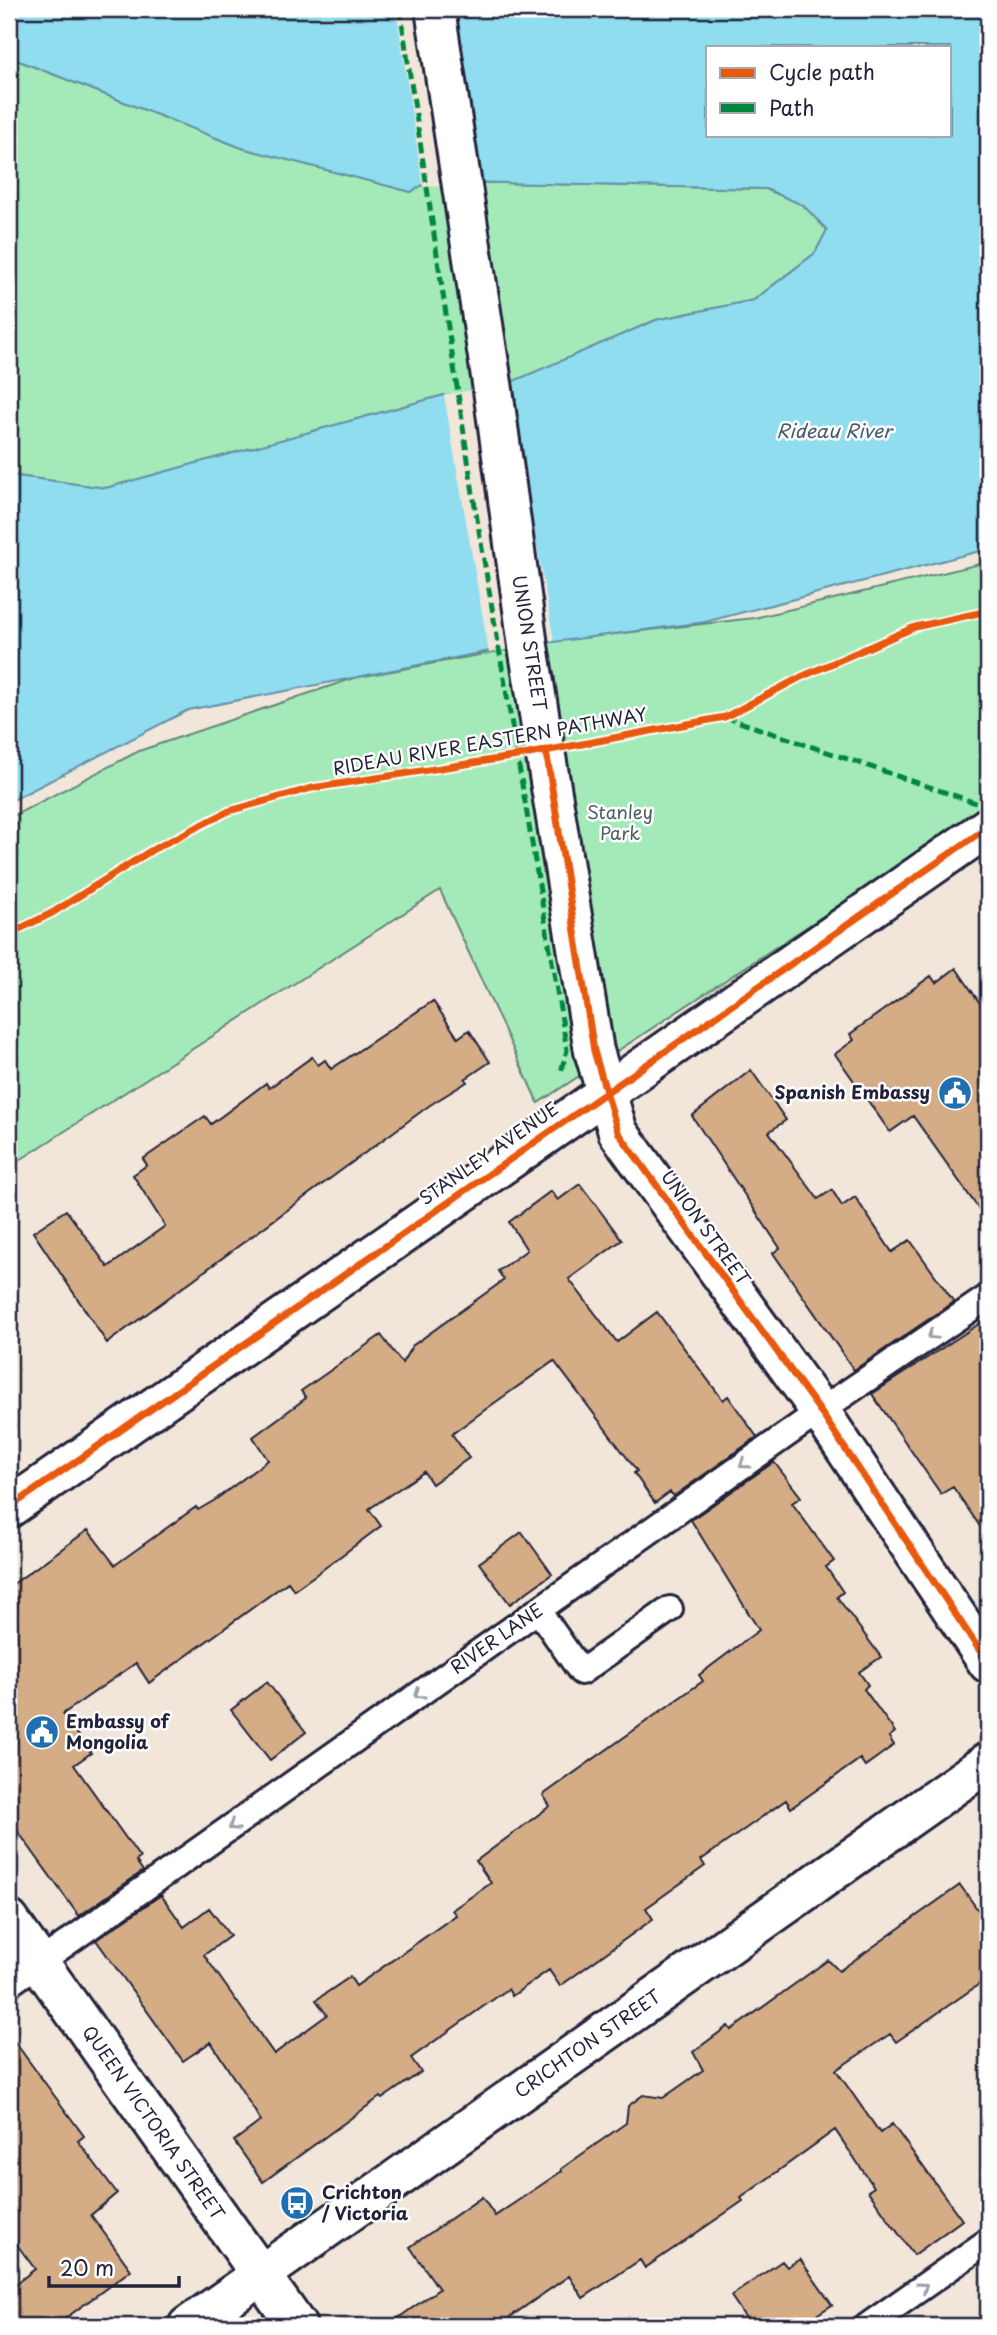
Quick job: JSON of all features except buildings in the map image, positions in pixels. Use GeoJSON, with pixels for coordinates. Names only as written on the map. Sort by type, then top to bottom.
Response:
{"type":"FeatureCollection","features":[{"type":"Feature","properties":{"kind":"street","name":"UNION STREET"},"geometry":{"type":"LineString","coordinates":[[435,9],[493,390],[528,646],[594,1051],[618,1132],[629,1151],[820,1410],[988,1663]]}},
{"type":"Feature","properties":{"kind":"street","name":"STANLEY AVENUE"},"geometry":{"type":"LineString","coordinates":[[9,1508],[988,827]]}},
{"type":"Feature","properties":{"kind":"street","name":"CRICHTON STREET"},"geometry":{"type":"LineString","coordinates":[[188,2326],[988,1762]]}},
{"type":"Feature","properties":{"kind":"street","name":"QUEEN VICTORIA STREET"},"geometry":{"type":"LineString","coordinates":[[9,1920],[297,2326]]}},
{"type":"Feature","properties":{"kind":"lane","name":"RIVER LANE"},"geometry":{"type":"LineString","coordinates":[[9,1984],[820,1410],[988,1297]]}},
{"type":"Feature","properties":{"kind":"lane"},"geometry":{"type":"LineString","coordinates":[[538,1610],[581,1672],[670,1609]]}},
{"type":"Feature","properties":{"kind":"lane"},"geometry":{"type":"LineString","coordinates":[[867,2326],[988,2241]]}},
{"type":"Feature","properties":{"kind":"green space"},"geometry":{"type":"Polygon","coordinates":[[[9,57],[242,148],[411,192],[426,183],[459,182],[766,189],[803,205],[827,230],[815,253],[754,300],[656,320],[493,390],[459,396],[444,395],[106,488],[9,475],[9,57]]]}},
{"type":"Feature","properties":{"kind":"green space","name":"Stanley Park"},"geometry":{"type":"Polygon","coordinates":[[[988,562],[988,808],[538,1103],[440,890],[9,1167],[9,818],[139,751],[354,678],[554,641],[754,618],[988,562]]]}},
{"type":"Feature","properties":{"kind":"water","name":"Rideau River"},"geometry":{"type":"Polygon","coordinates":[[[9,9],[988,9],[988,549],[705,622],[500,649],[188,710],[9,802],[9,475],[106,488],[444,395],[459,396],[493,390],[656,320],[754,300],[815,253],[827,230],[803,205],[766,189],[459,182],[426,183],[411,192],[242,148],[9,57],[9,9]]]}},
{"type":"Feature","properties":{"kind":"pier"},"geometry":{"type":"Polygon","coordinates":[[[396,9],[456,9],[482,185],[423,187],[396,9]]]}},
{"type":"Feature","properties":{"kind":"pier"},"geometry":{"type":"Polygon","coordinates":[[[508,384],[554,641],[489,653],[444,395],[508,384]]]}},
{"type":"Feature","properties":{"kind":"marked path"},"geometry":{"type":"LineString","coordinates":[[400,9],[476,513],[567,1050],[561,1072]]}},
{"type":"Feature","properties":{"kind":"marked path"},"geometry":{"type":"LineString","coordinates":[[725,717],[988,807]]}},
{"type":"Feature","properties":{"kind":"cycle path","name":"RIDEAU RIVER EASTERN PATHWAY"},"geometry":{"type":"LineString","coordinates":[[9,934],[52,913],[152,850],[229,811],[312,788],[518,756],[725,717],[801,677],[915,627],[988,611]]}},
{"type":"Feature","properties":{"kind":"cycle path","name":"RIDEAU RIVER EASTERN PATHWAY"},"geometry":{"type":"LineString","coordinates":[[546,750],[594,1051],[618,1132],[820,1411],[988,1663]]}},
{"type":"Feature","properties":{"kind":"cycle path"},"geometry":{"type":"LineString","coordinates":[[9,1508],[988,827]]}},
{"type":"Feature","properties":{"kind":"place","name":"Spanish Embassy"},"geometry":{"type":"Point","coordinates":[955,1093]}},
{"type":"Feature","properties":{"kind":"place","name":"Embassy of Mongolia"},"geometry":{"type":"Point","coordinates":[42,1732]}},
{"type":"Feature","properties":{"kind":"place","name":"Crichton / Victoria"},"geometry":{"type":"Point","coordinates":[297,2203]}}]}
